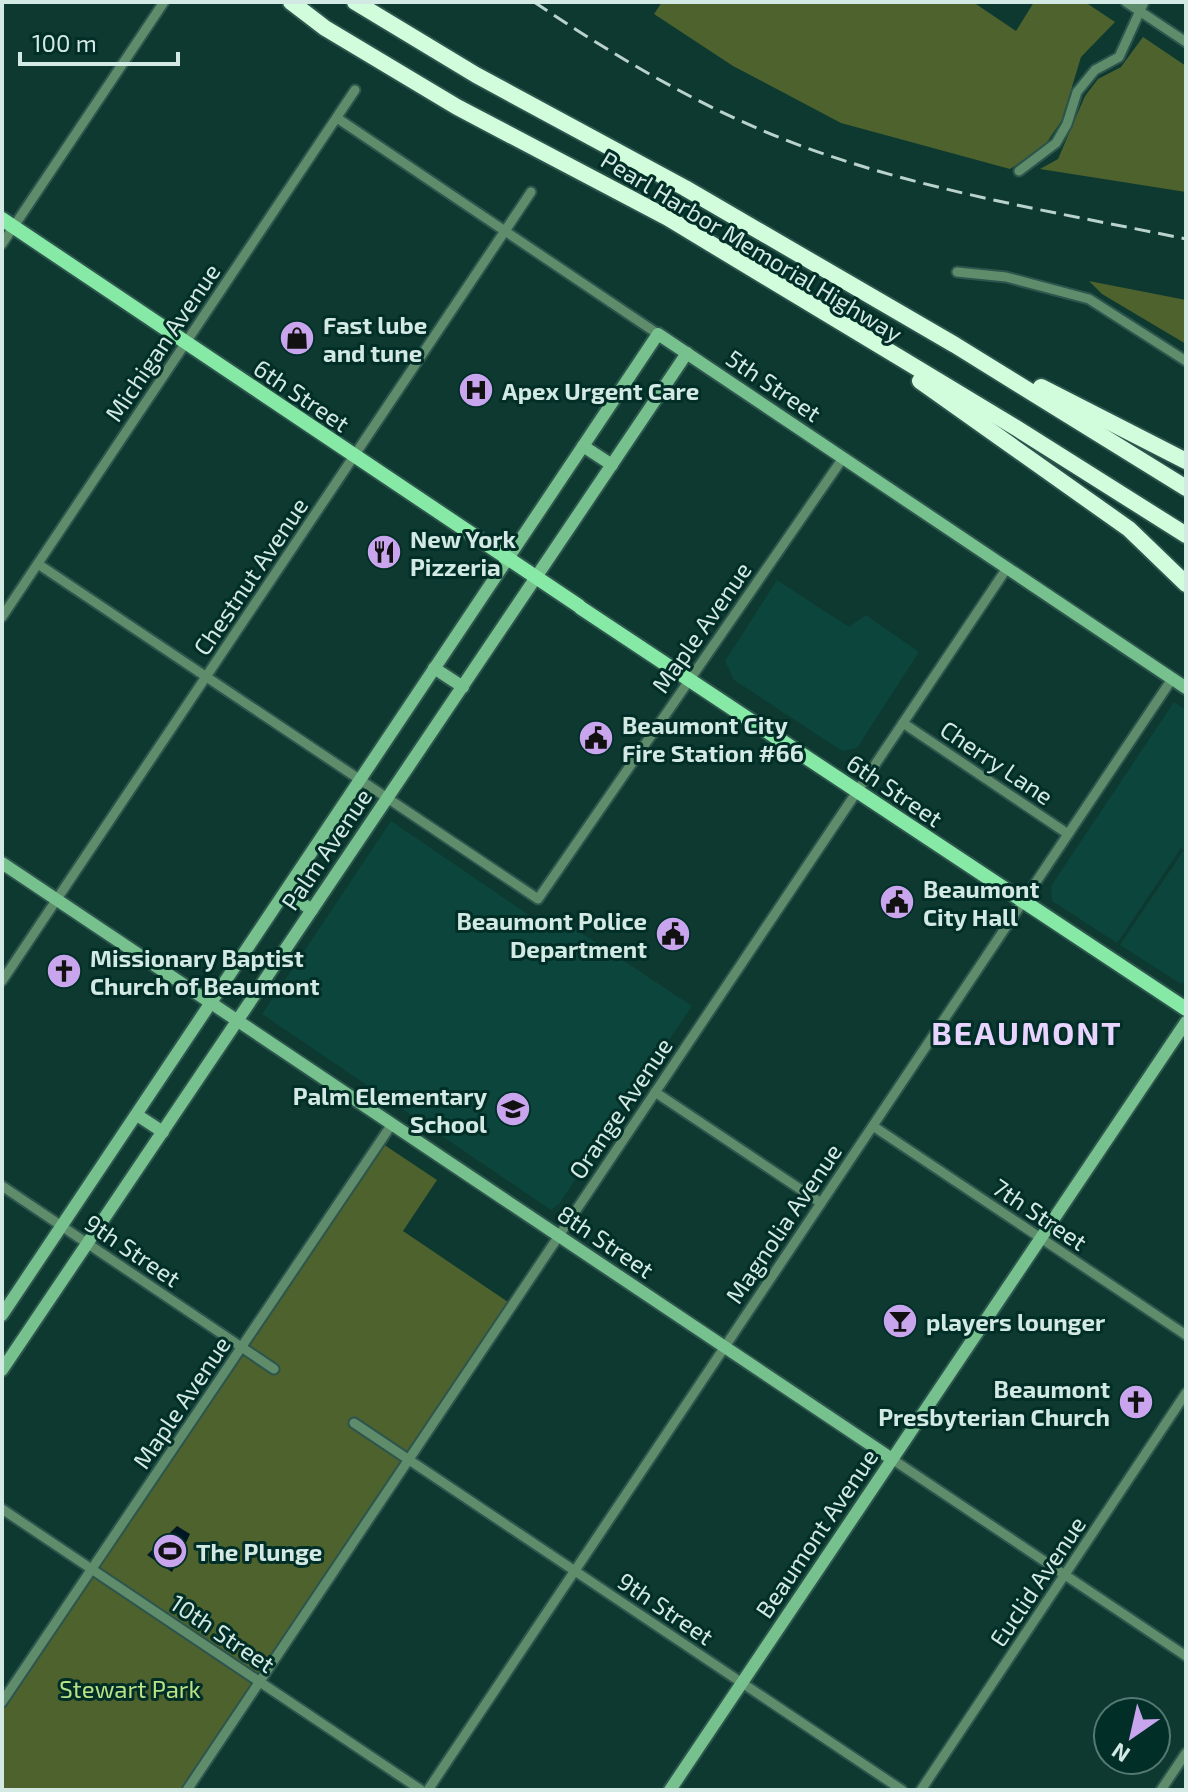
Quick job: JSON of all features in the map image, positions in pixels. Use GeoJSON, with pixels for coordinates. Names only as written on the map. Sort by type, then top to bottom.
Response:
{"type":"FeatureCollection","features":[{"type":"Feature","properties":{"kind":"highway","name":"Pearl Harbor Memorial Highway"},"geometry":{"type":"LineString","coordinates":[[291,2],[325,28],[457,107],[668,218],[892,356],[1018,429],[1186,535]]}},
{"type":"Feature","properties":{"kind":"highway","name":"Pearl Harbor Memorial Highway"},"geometry":{"type":"LineString","coordinates":[[355,2],[476,75],[685,188],[955,345],[1186,488]]}},
{"type":"Feature","properties":{"kind":"highway"},"geometry":{"type":"LineString","coordinates":[[955,345],[1186,461]]}},
{"type":"Feature","properties":{"kind":"highway"},"geometry":{"type":"LineString","coordinates":[[892,356],[938,397],[1129,529],[1186,584]]}},
{"type":"Feature","properties":{"kind":"main road","name":"6th Street"},"geometry":{"type":"LineString","coordinates":[[8,223],[1186,1009]]}},
{"type":"Feature","properties":{"kind":"street"},"geometry":{"type":"LineString","coordinates":[[2,244],[8,223],[164,2]]}},
{"type":"Feature","properties":{"kind":"street"},"geometry":{"type":"LineString","coordinates":[[1126,2],[1141,6],[1186,42]]}},
{"type":"Feature","properties":{"kind":"street"},"geometry":{"type":"LineString","coordinates":[[1019,171],[1048,153],[1056,143],[1067,124],[1077,92],[1095,70],[1119,57],[1132,34],[1141,6]]}},
{"type":"Feature","properties":{"kind":"street","name":"Michigan Avenue"},"geometry":{"type":"LineString","coordinates":[[2,617],[355,90]]}},
{"type":"Feature","properties":{"kind":"street","name":"5th Street"},"geometry":{"type":"LineString","coordinates":[[337,118],[1186,688]]}},
{"type":"Feature","properties":{"kind":"street","name":"Chestnut Avenue"},"geometry":{"type":"LineString","coordinates":[[2,981],[531,192]]}},
{"type":"Feature","properties":{"kind":"street"},"geometry":{"type":"LineString","coordinates":[[957,272],[1006,277],[1089,299],[1186,361]]}},
{"type":"Feature","properties":{"kind":"street","name":"Palm Avenue"},"geometry":{"type":"LineString","coordinates":[[2,1315],[658,334]]}},
{"type":"Feature","properties":{"kind":"street","name":"Palm Avenue"},"geometry":{"type":"LineString","coordinates":[[2,1370],[7,1352],[87,1244],[687,353]]}},
{"type":"Feature","properties":{"kind":"street"},"geometry":{"type":"LineString","coordinates":[[583,446],[612,465]]}},
{"type":"Feature","properties":{"kind":"street","name":"Maple Avenue"},"geometry":{"type":"LineString","coordinates":[[387,798],[538,899],[843,458]]}},
{"type":"Feature","properties":{"kind":"street"},"geometry":{"type":"LineString","coordinates":[[38,564],[387,798]]}},
{"type":"Feature","properties":{"kind":"street","name":"Orange Avenue"},"geometry":{"type":"LineString","coordinates":[[187,1790],[1007,568]]}},
{"type":"Feature","properties":{"kind":"street"},"geometry":{"type":"LineString","coordinates":[[434,668],[463,687]]}},
{"type":"Feature","properties":{"kind":"street","name":"Magnolia Avenue"},"geometry":{"type":"LineString","coordinates":[[428,1790],[1172,679]]}},
{"type":"Feature","properties":{"kind":"street","name":"Cherry Lane"},"geometry":{"type":"LineString","coordinates":[[903,723],[1068,834]]}},
{"type":"Feature","properties":{"kind":"street","name":"8th Street"},"geometry":{"type":"LineString","coordinates":[[2,863],[1186,1656]]}},
{"type":"Feature","properties":{"kind":"street"},"geometry":{"type":"LineString","coordinates":[[285,892],[312,910]]}},
{"type":"Feature","properties":{"kind":"street","name":"Beaumont Avenue"},"geometry":{"type":"LineString","coordinates":[[670,1790],[1186,1022]]}},
{"type":"Feature","properties":{"kind":"street"},"geometry":{"type":"LineString","coordinates":[[655,1092],[821,1203]]}},
{"type":"Feature","properties":{"kind":"street"},"geometry":{"type":"LineString","coordinates":[[137,1115],[163,1132]]}},
{"type":"Feature","properties":{"kind":"street","name":"Maple Avenue"},"geometry":{"type":"LineString","coordinates":[[2,1702],[392,1124]]}},
{"type":"Feature","properties":{"kind":"street","name":"7th Street"},"geometry":{"type":"LineString","coordinates":[[873,1126],[1186,1335]]}},
{"type":"Feature","properties":{"kind":"street","name":"9th Street"},"geometry":{"type":"LineString","coordinates":[[2,1186],[274,1369]]}},
{"type":"Feature","properties":{"kind":"street","name":"Euclid Avenue"},"geometry":{"type":"LineString","coordinates":[[921,1790],[1186,1393]]}},
{"type":"Feature","properties":{"kind":"street","name":"9th Street"},"geometry":{"type":"LineString","coordinates":[[354,1423],[902,1790]]}},
{"type":"Feature","properties":{"kind":"street","name":"10th Street"},"geometry":{"type":"LineString","coordinates":[[2,1509],[421,1790]]}},
{"type":"Feature","properties":{"kind":"street"},"geometry":{"type":"LineString","coordinates":[[1161,1790],[1186,1753]]}},
{"type":"Feature","properties":{"kind":"shaded area"},"geometry":{"type":"Polygon","coordinates":[[[777,580],[849,627],[866,615],[919,652],[857,748],[842,751],[734,680],[725,661],[777,580]]]}},
{"type":"Feature","properties":{"kind":"shaded area"},"geometry":{"type":"Polygon","coordinates":[[[1174,702],[1186,710],[1186,982],[1181,984],[1120,945],[1184,850],[1181,848],[1117,943],[1052,901],[1051,886],[1174,702]]]}},
{"type":"Feature","properties":{"kind":"shaded area","name":"Palm Elementary School"},"geometry":{"type":"Polygon","coordinates":[[[391,821],[548,928],[556,916],[692,1006],[559,1204],[551,1210],[262,1014],[391,821]]]}},
{"type":"Feature","properties":{"kind":"shaded area"},"geometry":{"type":"Polygon","coordinates":[[[177,1526],[190,1534],[172,1572],[147,1555],[177,1526]]]}},
{"type":"Feature","properties":{"kind":"green space"},"geometry":{"type":"Polygon","coordinates":[[[662,2],[973,2],[1016,31],[1034,2],[1085,2],[1115,22],[1081,57],[1062,120],[1043,148],[1010,169],[841,123],[733,66],[654,14],[662,2]]]}},
{"type":"Feature","properties":{"kind":"green space"},"geometry":{"type":"Polygon","coordinates":[[[1143,37],[1186,66],[1186,192],[1040,169],[1058,159],[1085,96],[1098,79],[1121,67],[1143,37]]]}},
{"type":"Feature","properties":{"kind":"green space"},"geometry":{"type":"Polygon","coordinates":[[[1089,281],[1186,300],[1186,344],[1102,294],[1089,281]]]}},
{"type":"Feature","properties":{"kind":"green space","name":"Stewart Park"},"geometry":{"type":"Polygon","coordinates":[[[383,1144],[437,1180],[403,1231],[508,1302],[181,1790],[2,1790],[2,1699],[383,1144]]]}},
{"type":"Feature","properties":{"kind":"railway"},"geometry":{"type":"LineString","coordinates":[[534,2],[674,88],[785,140],[913,181],[1186,239]]}},
{"type":"Feature","properties":{"kind":"place","name":"Fast lube and tune"},"geometry":{"type":"Point","coordinates":[297,338]}},
{"type":"Feature","properties":{"kind":"place","name":"Apex Urgent Care"},"geometry":{"type":"Point","coordinates":[476,390]}},
{"type":"Feature","properties":{"kind":"place","name":"New York Pizzeria"},"geometry":{"type":"Point","coordinates":[384,552]}},
{"type":"Feature","properties":{"kind":"place","name":"Beaumont City Fire Station #66"},"geometry":{"type":"Point","coordinates":[596,738]}},
{"type":"Feature","properties":{"kind":"place","name":"Beaumont City Hall"},"geometry":{"type":"Point","coordinates":[897,902]}},
{"type":"Feature","properties":{"kind":"place","name":"Beaumont Police Department"},"geometry":{"type":"Point","coordinates":[673,934]}},
{"type":"Feature","properties":{"kind":"place","name":"Missionary Baptist Church of Beaumont"},"geometry":{"type":"Point","coordinates":[64,971]}},
{"type":"Feature","properties":{"kind":"place","name":"Palm Elementary School"},"geometry":{"type":"Point","coordinates":[513,1109]}},
{"type":"Feature","properties":{"kind":"place","name":"players lounger"},"geometry":{"type":"Point","coordinates":[900,1321]}},
{"type":"Feature","properties":{"kind":"place","name":"Beaumont Presbyterian Church"},"geometry":{"type":"Point","coordinates":[1136,1402]}},
{"type":"Feature","properties":{"kind":"place","name":"The Plunge"},"geometry":{"type":"Point","coordinates":[170,1551]}},
{"type":"Feature","properties":{"kind":"district","name":"BEAUMONT"},"geometry":{"type":"Point","coordinates":[1027,1032]}}]}
